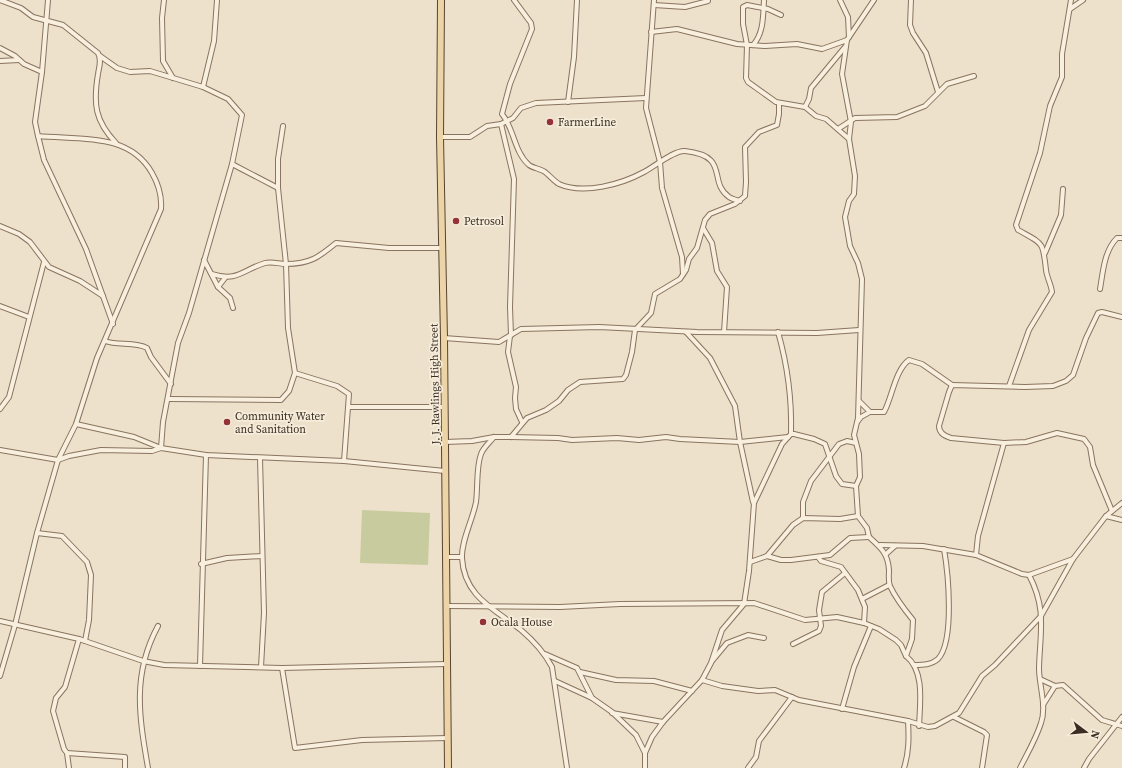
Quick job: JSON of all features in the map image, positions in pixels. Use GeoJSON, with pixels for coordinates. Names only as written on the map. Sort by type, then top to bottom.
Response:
{"type":"FeatureCollection","features":[{"type":"Feature","properties":{"kind":"main road","name":"J. J. Rawlings High Street"},"geometry":{"type":"LineString","coordinates":[[441,0],[441,248],[446,471],[448,768]]}},
{"type":"Feature","properties":{"kind":"street"},"geometry":{"type":"LineString","coordinates":[[0,0],[21,8],[33,17],[63,25],[100,56],[117,68],[130,72],[150,72],[203,87],[228,99],[242,115],[232,164],[189,313],[178,343],[160,448]]}},
{"type":"Feature","properties":{"kind":"street"},"geometry":{"type":"LineString","coordinates":[[48,0],[42,72],[35,122],[44,160],[78,230],[112,324]]}},
{"type":"Feature","properties":{"kind":"street"},"geometry":{"type":"LineString","coordinates":[[164,0],[162,18],[163,61],[173,78]]}},
{"type":"Feature","properties":{"kind":"street"},"geometry":{"type":"LineString","coordinates":[[203,87],[214,41],[217,0]]}},
{"type":"Feature","properties":{"kind":"street"},"geometry":{"type":"LineString","coordinates":[[514,0],[532,23],[532,29],[502,114],[507,120],[511,135],[529,165],[540,169],[556,182],[564,185],[599,187],[616,185],[684,151],[709,158],[713,162],[720,185],[730,197],[740,201]]}},
{"type":"Feature","properties":{"kind":"street"},"geometry":{"type":"LineString","coordinates":[[568,102],[574,57],[577,0]]}},
{"type":"Feature","properties":{"kind":"street"},"geometry":{"type":"LineString","coordinates":[[754,45],[759,38],[764,0]]}},
{"type":"Feature","properties":{"kind":"street"},"geometry":{"type":"LineString","coordinates":[[840,0],[848,17],[848,39]]}},
{"type":"Feature","properties":{"kind":"street"},"geometry":{"type":"LineString","coordinates":[[805,107],[809,99],[811,88],[844,47],[874,0]]}},
{"type":"Feature","properties":{"kind":"street"},"geometry":{"type":"LineString","coordinates":[[911,0],[910,25],[913,33],[926,53],[938,92]]}},
{"type":"Feature","properties":{"kind":"street"},"geometry":{"type":"LineString","coordinates":[[1009,386],[1029,330],[1052,292],[1046,271],[1045,253],[1041,244],[1029,234],[1018,230],[1016,225],[1040,153],[1050,106],[1062,77],[1062,54],[1071,0]]}},
{"type":"Feature","properties":{"kind":"street"},"geometry":{"type":"LineString","coordinates":[[1070,8],[1083,0]]}},
{"type":"Feature","properties":{"kind":"street"},"geometry":{"type":"LineString","coordinates":[[683,274],[682,257],[662,188],[660,162],[646,108],[651,59],[651,32],[654,2],[685,7],[708,1]]}},
{"type":"Feature","properties":{"kind":"street"},"geometry":{"type":"LineString","coordinates":[[781,15],[763,8],[747,5],[743,7],[743,24],[747,45],[746,78],[748,82],[779,103],[805,107],[813,114],[830,121],[848,139]]}},
{"type":"Feature","properties":{"kind":"street"},"geometry":{"type":"LineString","coordinates":[[651,32],[677,29],[730,43],[765,46],[797,44],[822,49],[848,39]]}},
{"type":"Feature","properties":{"kind":"street"},"geometry":{"type":"LineString","coordinates":[[844,47],[846,52],[842,74],[842,84],[851,122],[848,139],[855,176],[855,188],[845,217],[850,246],[858,263],[862,280],[859,330],[859,401],[857,423],[854,435],[860,454],[860,477],[856,486],[858,516],[867,528],[868,536]]}},
{"type":"Feature","properties":{"kind":"street"},"geometry":{"type":"LineString","coordinates":[[0,48],[42,72]]}},
{"type":"Feature","properties":{"kind":"street"},"geometry":{"type":"LineString","coordinates":[[100,56],[96,84],[96,110],[98,117],[116,143]]}},
{"type":"Feature","properties":{"kind":"street"},"geometry":{"type":"LineString","coordinates":[[0,61],[20,60]]}},
{"type":"Feature","properties":{"kind":"street"},"geometry":{"type":"LineString","coordinates":[[838,129],[859,118],[897,118],[925,106],[950,82],[974,76]]}},
{"type":"Feature","properties":{"kind":"street"},"geometry":{"type":"LineString","coordinates":[[440,137],[470,137],[487,126],[501,124],[513,118],[521,108],[536,103],[646,98]]}},
{"type":"Feature","properties":{"kind":"street"},"geometry":{"type":"LineString","coordinates":[[512,437],[522,422],[527,418],[546,410],[559,401],[568,390],[580,382],[623,379],[626,375],[632,352],[635,330],[651,313],[657,292],[676,281],[683,274],[689,259],[697,248],[705,220],[710,214],[740,201],[745,196],[745,147],[759,132],[777,125],[780,114],[779,103]]}},
{"type":"Feature","properties":{"kind":"street"},"geometry":{"type":"LineString","coordinates":[[501,124],[514,179],[510,308],[511,335],[508,352],[516,387],[516,409],[522,422]]}},
{"type":"Feature","properties":{"kind":"street"},"geometry":{"type":"LineString","coordinates":[[169,399],[281,400],[289,391],[295,373],[288,328],[286,264],[278,188],[278,159],[283,126]]}},
{"type":"Feature","properties":{"kind":"street"},"geometry":{"type":"LineString","coordinates":[[0,676],[15,625],[37,533],[58,460],[76,424],[97,358],[161,209],[162,196],[156,179],[148,165],[137,155],[116,143],[38,136]]}},
{"type":"Feature","properties":{"kind":"street"},"geometry":{"type":"LineString","coordinates":[[232,164],[278,188]]}},
{"type":"Feature","properties":{"kind":"street"},"geometry":{"type":"LineString","coordinates":[[1045,253],[1061,215],[1063,189]]}},
{"type":"Feature","properties":{"kind":"street"},"geometry":{"type":"LineString","coordinates":[[728,206],[730,197]]}},
{"type":"Feature","properties":{"kind":"street"},"geometry":{"type":"LineString","coordinates":[[0,226],[19,234],[30,242],[49,267],[80,281],[103,296]]}},
{"type":"Feature","properties":{"kind":"street"},"geometry":{"type":"LineString","coordinates":[[703,227],[712,243],[716,268],[727,288],[724,332]]}},
{"type":"Feature","properties":{"kind":"street"},"geometry":{"type":"LineString","coordinates":[[1100,289],[1106,258],[1111,244],[1117,238],[1122,238]]}},
{"type":"Feature","properties":{"kind":"street"},"geometry":{"type":"LineString","coordinates":[[212,274],[225,278],[236,276],[264,264],[274,262],[286,264],[320,257],[336,243],[389,248],[441,248]]}},
{"type":"Feature","properties":{"kind":"street"},"geometry":{"type":"LineString","coordinates":[[204,260],[218,287],[230,298],[233,308]]}},
{"type":"Feature","properties":{"kind":"street"},"geometry":{"type":"LineString","coordinates":[[0,410],[9,398],[44,262]]}},
{"type":"Feature","properties":{"kind":"street"},"geometry":{"type":"LineString","coordinates":[[218,287],[225,278]]}},
{"type":"Feature","properties":{"kind":"street"},"geometry":{"type":"LineString","coordinates":[[0,306],[29,317]]}},
{"type":"Feature","properties":{"kind":"street"},"geometry":{"type":"LineString","coordinates":[[857,423],[861,416],[870,412],[884,412],[905,363],[909,360],[922,364],[952,385],[1053,386],[1066,381],[1073,375],[1086,338],[1098,314],[1102,312],[1122,317]]}},
{"type":"Feature","properties":{"kind":"street"},"geometry":{"type":"LineString","coordinates":[[444,338],[499,342],[521,329],[560,330],[599,327],[686,332],[817,333],[859,330]]}},
{"type":"Feature","properties":{"kind":"street"},"geometry":{"type":"LineString","coordinates":[[645,768],[645,753],[652,737],[663,722],[702,680],[722,630],[744,604],[750,562],[754,503],[740,442],[735,406],[710,358],[686,332]]}},
{"type":"Feature","properties":{"kind":"street"},"geometry":{"type":"LineString","coordinates":[[754,503],[782,444],[790,435],[791,393],[787,378],[787,368],[778,332]]}},
{"type":"Feature","properties":{"kind":"street"},"geometry":{"type":"LineString","coordinates":[[105,341],[112,344],[141,344],[147,348],[151,357],[171,384]]}},
{"type":"Feature","properties":{"kind":"street"},"geometry":{"type":"LineString","coordinates":[[295,373],[337,386],[349,394],[344,461]]}},
{"type":"Feature","properties":{"kind":"street"},"geometry":{"type":"LineString","coordinates":[[952,385],[940,426],[940,431],[943,435],[951,438],[1004,443],[1026,442],[1057,433],[1084,439],[1090,448],[1093,465],[1112,511]]}},
{"type":"Feature","properties":{"kind":"street"},"geometry":{"type":"LineString","coordinates":[[859,401],[870,412]]}},
{"type":"Feature","properties":{"kind":"street"},"geometry":{"type":"LineString","coordinates":[[349,407],[445,407]]}},
{"type":"Feature","properties":{"kind":"street"},"geometry":{"type":"LineString","coordinates":[[76,424],[134,437],[160,448],[206,455],[344,461],[446,471]]}},
{"type":"Feature","properties":{"kind":"street"},"geometry":{"type":"LineString","coordinates":[[445,442],[472,441],[494,437],[558,438],[572,440],[617,438],[639,440],[666,436],[680,439],[740,442],[790,435],[814,439],[825,444],[836,476],[842,484],[856,486]]}},
{"type":"Feature","properties":{"kind":"street"},"geometry":{"type":"LineString","coordinates":[[494,437],[481,454],[476,502],[462,557],[470,587],[487,607],[520,629],[545,654],[552,667],[567,768]]}},
{"type":"Feature","properties":{"kind":"street"},"geometry":{"type":"LineString","coordinates":[[803,518],[804,495],[811,481],[839,444],[847,441],[856,443]]}},
{"type":"Feature","properties":{"kind":"street"},"geometry":{"type":"LineString","coordinates":[[976,555],[978,536],[1004,443]]}},
{"type":"Feature","properties":{"kind":"street"},"geometry":{"type":"LineString","coordinates":[[0,450],[58,460],[69,456],[101,450],[152,451],[160,448]]}},
{"type":"Feature","properties":{"kind":"street"},"geometry":{"type":"LineString","coordinates":[[200,666],[201,564],[206,455]]}},
{"type":"Feature","properties":{"kind":"street"},"geometry":{"type":"LineString","coordinates":[[260,458],[264,613],[262,667]]}},
{"type":"Feature","properties":{"kind":"street"},"geometry":{"type":"LineString","coordinates":[[702,680],[722,686],[751,690],[776,690],[792,698],[908,721],[919,726],[935,726],[959,713],[968,702],[982,676],[996,665],[1042,616],[1072,559],[1106,516],[1122,503]]}},
{"type":"Feature","properties":{"kind":"street"},"geometry":{"type":"LineString","coordinates":[[750,562],[767,556],[793,525],[803,518],[840,519],[858,516]]}},
{"type":"Feature","properties":{"kind":"street"},"geometry":{"type":"LineString","coordinates":[[1106,516],[1122,520]]}},
{"type":"Feature","properties":{"kind":"street"},"geometry":{"type":"LineString","coordinates":[[37,533],[62,536],[87,562],[91,575],[89,620],[85,641]]}},
{"type":"Feature","properties":{"kind":"street"},"geometry":{"type":"LineString","coordinates":[[767,556],[781,560],[830,555],[850,538],[868,536],[880,545],[886,554],[889,565],[889,585],[897,601],[913,620],[912,639],[906,656]]}},
{"type":"Feature","properties":{"kind":"street"},"geometry":{"type":"LineString","coordinates":[[880,545],[923,546],[976,555],[1022,574],[1029,575],[1072,559]]}},
{"type":"Feature","properties":{"kind":"street"},"geometry":{"type":"LineString","coordinates":[[886,554],[895,546]]}},
{"type":"Feature","properties":{"kind":"street"},"geometry":{"type":"LineString","coordinates":[[914,665],[928,665],[938,659],[946,640],[949,581],[944,549]]}},
{"type":"Feature","properties":{"kind":"street"},"geometry":{"type":"LineString","coordinates":[[201,564],[227,558],[262,556]]}},
{"type":"Feature","properties":{"kind":"street"},"geometry":{"type":"LineString","coordinates":[[446,557],[462,557]]}},
{"type":"Feature","properties":{"kind":"street"},"geometry":{"type":"LineString","coordinates":[[818,557],[821,561],[841,567],[858,590],[865,607],[864,623]]}},
{"type":"Feature","properties":{"kind":"street"},"geometry":{"type":"LineString","coordinates":[[793,644],[819,631],[822,592],[845,573]]}},
{"type":"Feature","properties":{"kind":"street"},"geometry":{"type":"LineString","coordinates":[[1020,768],[1042,723],[1043,705],[1040,678],[1042,616],[1037,589],[1029,575]]}},
{"type":"Feature","properties":{"kind":"street"},"geometry":{"type":"LineString","coordinates":[[862,599],[889,585]]}},
{"type":"Feature","properties":{"kind":"street"},"geometry":{"type":"LineString","coordinates":[[447,606],[560,607],[620,604],[754,603],[805,620],[837,617],[864,623],[896,640],[901,645],[906,656],[913,662],[918,676],[921,697],[919,726]]}},
{"type":"Feature","properties":{"kind":"street"},"geometry":{"type":"LineString","coordinates":[[0,621],[79,639],[143,661],[164,665],[282,668],[447,664]]}},
{"type":"Feature","properties":{"kind":"street"},"geometry":{"type":"LineString","coordinates":[[148,768],[141,728],[140,700],[143,661],[158,626]]}},
{"type":"Feature","properties":{"kind":"street"},"geometry":{"type":"LineString","coordinates":[[842,709],[854,667],[871,626]]}},
{"type":"Feature","properties":{"kind":"street"},"geometry":{"type":"LineString","coordinates":[[710,663],[727,643],[748,635],[764,638]]}},
{"type":"Feature","properties":{"kind":"street"},"geometry":{"type":"LineString","coordinates":[[69,768],[67,753],[64,749],[53,711],[56,698],[65,687],[79,639]]}},
{"type":"Feature","properties":{"kind":"street"},"geometry":{"type":"LineString","coordinates":[[718,639],[727,643]]}},
{"type":"Feature","properties":{"kind":"street"},"geometry":{"type":"LineString","coordinates":[[545,654],[572,666],[580,672],[616,680],[654,681],[692,691]]}},
{"type":"Feature","properties":{"kind":"street"},"geometry":{"type":"LineString","coordinates":[[282,668],[295,748],[362,740],[448,738]]}},
{"type":"Feature","properties":{"kind":"street"},"geometry":{"type":"LineString","coordinates":[[580,672],[592,698]]}},
{"type":"Feature","properties":{"kind":"street"},"geometry":{"type":"LineString","coordinates":[[1040,678],[1056,686],[1063,686],[1102,720],[1117,723],[1122,726]]}},
{"type":"Feature","properties":{"kind":"street"},"geometry":{"type":"LineString","coordinates":[[555,681],[592,698],[612,712],[636,735],[645,753]]}},
{"type":"Feature","properties":{"kind":"street"},"geometry":{"type":"LineString","coordinates":[[1043,705],[1056,686]]}},
{"type":"Feature","properties":{"kind":"street"},"geometry":{"type":"LineString","coordinates":[[748,768],[756,757],[759,741],[792,698]]}},
{"type":"Feature","properties":{"kind":"street"},"geometry":{"type":"LineString","coordinates":[[612,712],[663,722]]}},
{"type":"Feature","properties":{"kind":"street"},"geometry":{"type":"LineString","coordinates":[[954,716],[987,735],[982,768]]}},
{"type":"Feature","properties":{"kind":"street"},"geometry":{"type":"LineString","coordinates":[[1084,768],[1089,759],[1122,718]]}},
{"type":"Feature","properties":{"kind":"street"},"geometry":{"type":"LineString","coordinates":[[904,768],[908,756],[908,721]]}},
{"type":"Feature","properties":{"kind":"street"},"geometry":{"type":"LineString","coordinates":[[67,753],[125,758],[125,768]]}},
{"type":"Feature","properties":{"kind":"green space"},"geometry":{"type":"Polygon","coordinates":[[[362,510],[430,513],[428,565],[360,563],[362,510]]]}},
{"type":"Feature","properties":{"kind":"place","name":"FarmerLine"},"geometry":{"type":"Point","coordinates":[550,122]}},
{"type":"Feature","properties":{"kind":"place","name":"Petrosol"},"geometry":{"type":"Point","coordinates":[456,221]}},
{"type":"Feature","properties":{"kind":"place","name":"Community Water and Sanitation"},"geometry":{"type":"Point","coordinates":[227,422]}},
{"type":"Feature","properties":{"kind":"place","name":"Ocala House"},"geometry":{"type":"Point","coordinates":[483,622]}}]}
